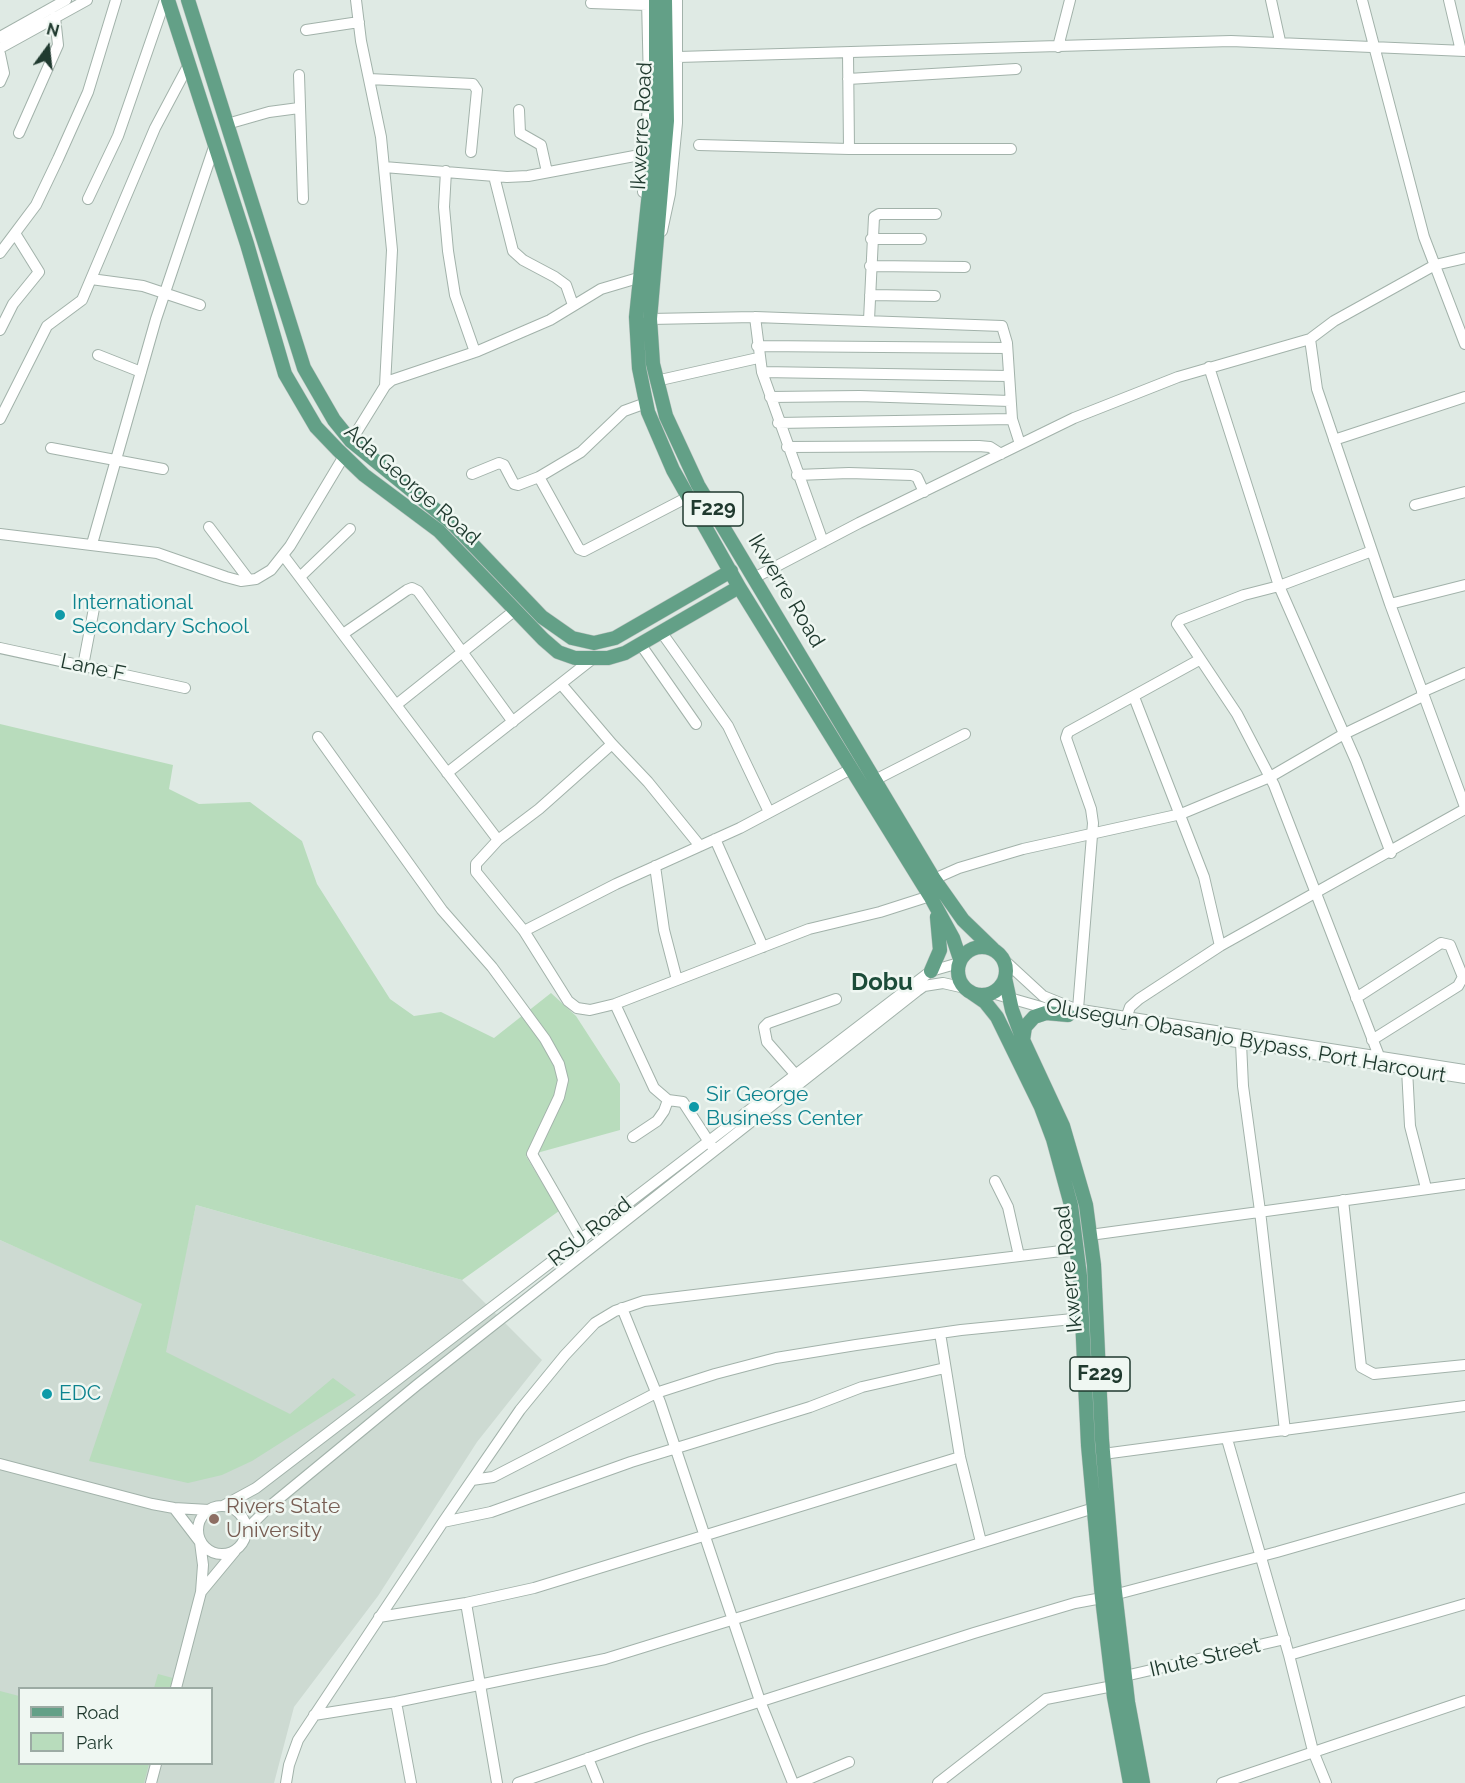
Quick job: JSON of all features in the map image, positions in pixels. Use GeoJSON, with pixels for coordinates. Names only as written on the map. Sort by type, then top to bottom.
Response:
{"type":"FeatureCollection","features":[{"type":"Feature","properties":{"kind":"main road","name":"Ada George Road"},"geometry":{"type":"LineString","coordinates":[[167,0],[215,144],[285,374],[316,427],[344,456],[364,475],[439,531],[514,611],[558,652],[591,660],[625,653],[739,587]]}},
{"type":"Feature","properties":{"kind":"main road","name":"Ada George Road"},"geometry":{"type":"LineString","coordinates":[[188,0],[304,368],[325,407],[351,441],[453,524],[542,617],[572,638],[594,643],[615,638],[731,571]]}},
{"type":"Feature","properties":{"kind":"main road","name":"Ikwerre Road"},"geometry":{"type":"LineString","coordinates":[[665,0],[667,122],[650,319],[656,381],[666,416],[679,449],[934,879],[963,920],[993,949]]}},
{"type":"Feature","properties":{"kind":"main road","name":"Ikwerre Road"},"geometry":{"type":"LineString","coordinates":[[650,2],[656,125],[638,278],[637,343],[646,403],[664,450],[688,497],[739,587],[932,900],[953,938],[960,961]]}},
{"type":"Feature","properties":{"kind":"main road"},"geometry":{"type":"LineString","coordinates":[[931,971],[940,950],[940,930],[932,900]]}},
{"type":"Feature","properties":{"kind":"main road"},"geometry":{"type":"LineString","coordinates":[[960,961],[971,949],[986,946],[993,949]]}},
{"type":"Feature","properties":{"kind":"main road","name":"F229"},"geometry":{"type":"LineString","coordinates":[[993,949],[1005,961],[1005,978]]}},
{"type":"Feature","properties":{"kind":"main road","name":"F229"},"geometry":{"type":"LineString","coordinates":[[960,961],[958,974],[967,989]]}},
{"type":"Feature","properties":{"kind":"main road","name":"Ikwerre Road"},"geometry":{"type":"LineString","coordinates":[[1005,978],[1023,1040],[1064,1126],[1079,1177],[1090,1235],[1103,1454],[1113,1686],[1130,1783]]}},
{"type":"Feature","properties":{"kind":"main road"},"geometry":{"type":"LineString","coordinates":[[967,989],[976,994],[992,993],[1005,978]]}},
{"type":"Feature","properties":{"kind":"main road","name":"Ikwerre Road"},"geometry":{"type":"LineString","coordinates":[[967,989],[985,1002],[997,1017],[1041,1107],[1063,1171],[1078,1249],[1094,1508],[1108,1597],[1125,1677],[1143,1783]]}},
{"type":"Feature","properties":{"kind":"main road"},"geometry":{"type":"LineString","coordinates":[[1023,1040],[1025,1027],[1034,1017],[1046,1013],[1073,1012]]}},
{"type":"Feature","properties":{"kind":"street"},"geometry":{"type":"LineString","coordinates":[[0,37],[66,0]]}},
{"type":"Feature","properties":{"kind":"street"},"geometry":{"type":"LineString","coordinates":[[0,48],[87,0]]}},
{"type":"Feature","properties":{"kind":"street"},"geometry":{"type":"LineString","coordinates":[[0,254],[36,205],[88,92],[116,0]]}},
{"type":"Feature","properties":{"kind":"street"},"geometry":{"type":"LineString","coordinates":[[88,199],[118,136],[167,0]]}},
{"type":"Feature","properties":{"kind":"street"},"geometry":{"type":"LineString","coordinates":[[356,0],[384,167],[392,250],[385,386]]}},
{"type":"Feature","properties":{"kind":"street"},"geometry":{"type":"LineString","coordinates":[[654,257],[670,194],[677,123],[677,0]]}},
{"type":"Feature","properties":{"kind":"street"},"geometry":{"type":"LineString","coordinates":[[1058,46],[1070,0]]}},
{"type":"Feature","properties":{"kind":"street"},"geometry":{"type":"LineString","coordinates":[[1270,0],[1280,42]]}},
{"type":"Feature","properties":{"kind":"street"},"geometry":{"type":"LineString","coordinates":[[1362,0],[1424,237],[1465,344]]}},
{"type":"Feature","properties":{"kind":"street"},"geometry":{"type":"LineString","coordinates":[[678,57],[1138,42],[1280,42],[1463,51],[1449,0]]}},
{"type":"Feature","properties":{"kind":"street"},"geometry":{"type":"LineString","coordinates":[[591,3],[650,2],[649,84],[642,215],[644,232]]}},
{"type":"Feature","properties":{"kind":"street"},"geometry":{"type":"LineString","coordinates":[[19,134],[58,45],[56,17]]}},
{"type":"Feature","properties":{"kind":"street"},"geometry":{"type":"LineString","coordinates":[[306,30],[359,22]]}},
{"type":"Feature","properties":{"kind":"street"},"geometry":{"type":"LineString","coordinates":[[848,53],[849,149]]}},
{"type":"Feature","properties":{"kind":"street"},"geometry":{"type":"LineString","coordinates":[[0,54],[4,73],[0,82]]}},
{"type":"Feature","properties":{"kind":"street"},"geometry":{"type":"LineString","coordinates":[[0,419],[47,326],[82,300],[155,128],[189,64]]}},
{"type":"Feature","properties":{"kind":"street"},"geometry":{"type":"LineString","coordinates":[[848,79],[1016,69]]}},
{"type":"Feature","properties":{"kind":"street"},"geometry":{"type":"LineString","coordinates":[[299,75],[299,108],[303,131],[303,199]]}},
{"type":"Feature","properties":{"kind":"street"},"geometry":{"type":"LineString","coordinates":[[369,79],[472,84],[477,90],[471,152]]}},
{"type":"Feature","properties":{"kind":"street"},"geometry":{"type":"LineString","coordinates":[[226,124],[269,112],[299,108]]}},
{"type":"Feature","properties":{"kind":"street"},"geometry":{"type":"LineString","coordinates":[[519,110],[520,133],[541,145],[547,172]]}},
{"type":"Feature","properties":{"kind":"street"},"geometry":{"type":"LineString","coordinates":[[92,544],[115,458],[165,292],[215,144]]}},
{"type":"Feature","properties":{"kind":"street"},"geometry":{"type":"LineString","coordinates":[[699,145],[849,149],[1011,149]]}},
{"type":"Feature","properties":{"kind":"street"},"geometry":{"type":"LineString","coordinates":[[384,167],[494,176],[528,176],[645,154]]}},
{"type":"Feature","properties":{"kind":"street"},"geometry":{"type":"LineString","coordinates":[[446,171],[444,207],[455,295],[475,352]]}},
{"type":"Feature","properties":{"kind":"street"},"geometry":{"type":"LineString","coordinates":[[494,176],[513,251],[523,260],[566,285],[573,305]]}},
{"type":"Feature","properties":{"kind":"street"},"geometry":{"type":"LineString","coordinates":[[869,320],[871,239],[874,217],[879,214],[936,214]]}},
{"type":"Feature","properties":{"kind":"street"},"geometry":{"type":"LineString","coordinates":[[0,330],[13,304],[36,279],[39,272],[16,235]]}},
{"type":"Feature","properties":{"kind":"street"},"geometry":{"type":"LineString","coordinates":[[871,239],[921,239]]}},
{"type":"Feature","properties":{"kind":"street"},"geometry":{"type":"LineString","coordinates":[[754,578],[1074,418],[1209,367],[1310,339],[1334,321],[1435,265],[1465,258]]}},
{"type":"Feature","properties":{"kind":"street"},"geometry":{"type":"LineString","coordinates":[[870,266],[965,267]]}},
{"type":"Feature","properties":{"kind":"street"},"geometry":{"type":"LineString","coordinates":[[351,441],[385,386],[392,380],[475,352],[550,320],[601,289],[638,278]]}},
{"type":"Feature","properties":{"kind":"street"},"geometry":{"type":"LineString","coordinates":[[92,279],[122,282],[165,292],[200,305]]}},
{"type":"Feature","properties":{"kind":"street"},"geometry":{"type":"LineString","coordinates":[[870,295],[935,296]]}},
{"type":"Feature","properties":{"kind":"street"},"geometry":{"type":"LineString","coordinates":[[650,319],[755,317],[1002,326],[1007,348],[1012,419],[1020,444]]}},
{"type":"Feature","properties":{"kind":"street"},"geometry":{"type":"LineString","coordinates":[[755,317],[758,358],[762,372],[797,476],[823,542]]}},
{"type":"Feature","properties":{"kind":"street"},"geometry":{"type":"LineString","coordinates":[[1124,1021],[1139,999],[1220,946],[1391,853],[1465,808],[1390,604],[1317,389],[1310,339]]}},
{"type":"Feature","properties":{"kind":"street"},"geometry":{"type":"LineString","coordinates":[[757,346],[1007,348]]}},
{"type":"Feature","properties":{"kind":"street"},"geometry":{"type":"LineString","coordinates":[[98,355],[141,372]]}},
{"type":"Feature","properties":{"kind":"street"},"geometry":{"type":"LineString","coordinates":[[656,381],[758,358]]}},
{"type":"Feature","properties":{"kind":"street"},"geometry":{"type":"LineString","coordinates":[[1209,367],[1279,586],[1344,734],[1391,853]]}},
{"type":"Feature","properties":{"kind":"street"},"geometry":{"type":"LineString","coordinates":[[762,372],[1008,376]]}},
{"type":"Feature","properties":{"kind":"street"},"geometry":{"type":"LineString","coordinates":[[770,397],[860,396],[1010,401]]}},
{"type":"Feature","properties":{"kind":"street"},"geometry":{"type":"LineString","coordinates":[[1334,440],[1465,397]]}},
{"type":"Feature","properties":{"kind":"street"},"geometry":{"type":"LineString","coordinates":[[472,474],[499,463],[504,465],[514,484],[518,485],[539,477],[581,452],[624,411],[646,403]]}},
{"type":"Feature","properties":{"kind":"street"},"geometry":{"type":"LineString","coordinates":[[778,423],[1012,419]]}},
{"type":"Feature","properties":{"kind":"street"},"geometry":{"type":"LineString","coordinates":[[787,447],[979,446],[990,447],[1000,454]]}},
{"type":"Feature","properties":{"kind":"street"},"geometry":{"type":"LineString","coordinates":[[51,448],[115,458],[163,470]]}},
{"type":"Feature","properties":{"kind":"street"},"geometry":{"type":"LineString","coordinates":[[0,534],[157,553],[226,577],[256,579],[271,570],[283,555],[344,456]]}},
{"type":"Feature","properties":{"kind":"street"},"geometry":{"type":"LineString","coordinates":[[797,476],[849,472],[912,475],[917,477],[924,492]]}},
{"type":"Feature","properties":{"kind":"street"},"geometry":{"type":"LineString","coordinates":[[539,477],[579,549],[584,551],[688,497]]}},
{"type":"Feature","properties":{"kind":"street"},"geometry":{"type":"LineString","coordinates":[[1415,505],[1465,492]]}},
{"type":"Feature","properties":{"kind":"street"},"geometry":{"type":"LineString","coordinates":[[209,527],[249,580]]}},
{"type":"Feature","properties":{"kind":"street"},"geometry":{"type":"LineString","coordinates":[[300,577],[350,530]]}},
{"type":"Feature","properties":{"kind":"street"},"geometry":{"type":"LineString","coordinates":[[1372,551],[1180,620],[1178,627],[1237,714],[1270,777],[1379,1056]]}},
{"type":"Feature","properties":{"kind":"street"},"geometry":{"type":"LineString","coordinates":[[283,555],[498,840]]}},
{"type":"Feature","properties":{"kind":"street"},"geometry":{"type":"LineString","coordinates":[[1390,604],[1465,585]]}},
{"type":"Feature","properties":{"kind":"street"},"geometry":{"type":"LineString","coordinates":[[343,634],[412,588],[418,591],[513,722]]}},
{"type":"Feature","properties":{"kind":"street"},"geometry":{"type":"LineString","coordinates":[[83,666],[95,603]]}},
{"type":"Feature","properties":{"kind":"street"},"geometry":{"type":"LineString","coordinates":[[396,705],[514,611]]}},
{"type":"Feature","properties":{"kind":"street"},"geometry":{"type":"LineString","coordinates":[[662,633],[728,726],[769,812]]}},
{"type":"Feature","properties":{"kind":"street"},"geometry":{"type":"LineString","coordinates":[[641,645],[696,724]]}},
{"type":"Feature","properties":{"kind":"street","name":"Lane F"},"geometry":{"type":"LineString","coordinates":[[0,648],[185,688]]}},
{"type":"Feature","properties":{"kind":"street"},"geometry":{"type":"LineString","coordinates":[[447,773],[591,660]]}},
{"type":"Feature","properties":{"kind":"street"},"geometry":{"type":"LineString","coordinates":[[1073,1012],[1092,834],[1091,809],[1066,738],[1068,732],[1199,660]]}},
{"type":"Feature","properties":{"kind":"street"},"geometry":{"type":"LineString","coordinates":[[934,879],[959,868],[1023,849],[1181,814],[1270,777],[1344,734],[1465,673]]}},
{"type":"Feature","properties":{"kind":"street"},"geometry":{"type":"LineString","coordinates":[[561,684],[648,782],[700,846]]}},
{"type":"Feature","properties":{"kind":"street"},"geometry":{"type":"LineString","coordinates":[[1134,697],[1204,877],[1220,946]]}},
{"type":"Feature","properties":{"kind":"street"},"geometry":{"type":"LineString","coordinates":[[875,780],[965,734]]}},
{"type":"Feature","properties":{"kind":"street"},"geometry":{"type":"LineString","coordinates":[[318,737],[442,910],[492,967],[545,1039],[559,1064],[563,1080],[559,1097],[532,1154],[581,1239]]}},
{"type":"Feature","properties":{"kind":"street"},"geometry":{"type":"LineString","coordinates":[[612,744],[539,809],[498,840],[476,864],[476,872],[524,931],[568,1001],[578,1008],[590,1010],[615,1004],[808,929],[932,900]]}},
{"type":"Feature","properties":{"kind":"street"},"geometry":{"type":"LineString","coordinates":[[524,931],[715,839],[851,769]]}},
{"type":"Feature","properties":{"kind":"street"},"geometry":{"type":"LineString","coordinates":[[715,839],[763,947]]}},
{"type":"Feature","properties":{"kind":"street"},"geometry":{"type":"LineString","coordinates":[[655,866],[664,930],[677,980]]}},
{"type":"Feature","properties":{"kind":"street"},"geometry":{"type":"LineString","coordinates":[[1356,998],[1442,943],[1450,945],[1463,977],[1458,986],[1372,1040]]}},
{"type":"Feature","properties":{"kind":"street","name":"RSU Road"},"geometry":{"type":"LineString","coordinates":[[246,1530],[270,1506],[795,1074],[931,971],[960,961]]}},
{"type":"Feature","properties":{"kind":"street","name":"Olusegun Obasanjo Bypass, Port Harcourt"},"geometry":{"type":"LineString","coordinates":[[1005,961],[1043,996],[1073,1012]]}},
{"type":"Feature","properties":{"kind":"street","name":"RSU Road"},"geometry":{"type":"LineString","coordinates":[[223,1506],[256,1488],[581,1239],[924,986],[943,983],[967,989]]}},
{"type":"Feature","properties":{"kind":"street","name":"Olusegun Obasanjo Bypass, Port Harcourt"},"geometry":{"type":"LineString","coordinates":[[992,993],[1073,1012],[1241,1043],[1465,1078]]}},
{"type":"Feature","properties":{"kind":"street"},"geometry":{"type":"LineString","coordinates":[[795,1074],[766,1042],[764,1027],[768,1023],[836,999]]}},
{"type":"Feature","properties":{"kind":"street"},"geometry":{"type":"LineString","coordinates":[[615,1004],[654,1088],[668,1100],[683,1102],[711,1145]]}},
{"type":"Feature","properties":{"kind":"street","name":"Olusegun Obasanjo Bypass, Port Harcourt"},"geometry":{"type":"LineString","coordinates":[[1124,1021],[1465,1070]]}},
{"type":"Feature","properties":{"kind":"street"},"geometry":{"type":"LineString","coordinates":[[1241,1043],[1243,1086],[1285,1431]]}},
{"type":"Feature","properties":{"kind":"street"},"geometry":{"type":"LineString","coordinates":[[1407,1069],[1410,1126],[1426,1188]]}},
{"type":"Feature","properties":{"kind":"street"},"geometry":{"type":"LineString","coordinates":[[633,1137],[657,1121],[664,1112],[668,1100]]}},
{"type":"Feature","properties":{"kind":"street"},"geometry":{"type":"LineString","coordinates":[[995,1181],[1008,1207],[1020,1256]]}},
{"type":"Feature","properties":{"kind":"street"},"geometry":{"type":"LineString","coordinates":[[1090,1235],[1465,1184]]}},
{"type":"Feature","properties":{"kind":"street"},"geometry":{"type":"LineString","coordinates":[[1343,1200],[1361,1366],[1374,1374],[1465,1365]]}},
{"type":"Feature","properties":{"kind":"street"},"geometry":{"type":"LineString","coordinates":[[286,1783],[289,1765],[298,1740],[379,1617],[520,1410],[565,1355],[595,1323],[622,1308],[644,1301],[1078,1249]]}},
{"type":"Feature","properties":{"kind":"street"},"geometry":{"type":"LineString","coordinates":[[622,1308],[676,1448],[760,1701],[793,1783]]}},
{"type":"Feature","properties":{"kind":"street"},"geometry":{"type":"LineString","coordinates":[[472,1479],[493,1477],[656,1393],[715,1374],[776,1359],[940,1333],[1083,1318]]}},
{"type":"Feature","properties":{"kind":"street"},"geometry":{"type":"LineString","coordinates":[[940,1333],[960,1457],[981,1542]]}},
{"type":"Feature","properties":{"kind":"street"},"geometry":{"type":"LineString","coordinates":[[443,1522],[491,1512],[676,1448],[862,1388],[945,1368]]}},
{"type":"Feature","properties":{"kind":"street"},"geometry":{"type":"LineString","coordinates":[[1103,1454],[1465,1406]]}},
{"type":"Feature","properties":{"kind":"street"},"geometry":{"type":"LineString","coordinates":[[1227,1439],[1289,1655],[1313,1750],[1326,1783]]}},
{"type":"Feature","properties":{"kind":"street"},"geometry":{"type":"LineString","coordinates":[[379,1617],[466,1603],[534,1588],[960,1457]]}},
{"type":"Feature","properties":{"kind":"street"},"geometry":{"type":"LineString","coordinates":[[0,1464],[174,1508],[209,1510]]}},
{"type":"Feature","properties":{"kind":"street"},"geometry":{"type":"LineString","coordinates":[[518,1783],[760,1701],[1075,1603],[1108,1597],[1260,1557],[1465,1498]]}},
{"type":"Feature","properties":{"kind":"street"},"geometry":{"type":"LineString","coordinates":[[177,1687],[201,1592],[203,1565],[197,1527],[203,1514],[223,1506],[241,1516],[246,1530],[244,1540],[201,1592]]}},
{"type":"Feature","properties":{"kind":"street"},"geometry":{"type":"LineString","coordinates":[[174,1508],[200,1542],[217,1554],[237,1549]]}},
{"type":"Feature","properties":{"kind":"street"},"geometry":{"type":"LineString","coordinates":[[314,1715],[396,1702],[605,1659],[1094,1508]]}},
{"type":"Feature","properties":{"kind":"street"},"geometry":{"type":"LineString","coordinates":[[466,1603],[497,1783]]}},
{"type":"Feature","properties":{"kind":"street"},"geometry":{"type":"LineString","coordinates":[[1289,1655],[1465,1604]]}},
{"type":"Feature","properties":{"kind":"street","name":"Ihute Street"},"geometry":{"type":"LineString","coordinates":[[1125,1677],[1284,1639]]}},
{"type":"Feature","properties":{"kind":"street"},"geometry":{"type":"LineString","coordinates":[[938,1783],[1046,1699],[1113,1686]]}},
{"type":"Feature","properties":{"kind":"street"},"geometry":{"type":"LineString","coordinates":[[1222,1783],[1313,1750],[1465,1701]]}},
{"type":"Feature","properties":{"kind":"street"},"geometry":{"type":"LineString","coordinates":[[396,1702],[411,1783]]}},
{"type":"Feature","properties":{"kind":"street"},"geometry":{"type":"LineString","coordinates":[[588,1758],[598,1783]]}},
{"type":"Feature","properties":{"kind":"street"},"geometry":{"type":"LineString","coordinates":[[798,1783],[849,1762]]}},
{"type":"Feature","properties":{"kind":"street"},"geometry":{"type":"LineString","coordinates":[[151,1783],[156,1765]]}},
{"type":"Feature","properties":{"kind":"shaded area","name":"Rivers State University"},"geometry":{"type":"Polygon","coordinates":[[[196,1205],[462,1280],[542,1360],[477,1442],[378,1596],[294,1707],[274,1783],[0,1783],[0,1240],[172,1316],[196,1205]]]}},
{"type":"Feature","properties":{"kind":"green space"},"geometry":{"type":"Polygon","coordinates":[[[0,724],[173,765],[169,789],[199,804],[250,802],[302,841],[317,884],[390,999],[414,1016],[441,1012],[494,1038],[551,993],[576,1016],[620,1084],[620,1130],[526,1156],[559,1211],[462,1280],[196,1205],[166,1352],[290,1414],[333,1378],[356,1395],[252,1461],[222,1475],[188,1483],[89,1461],[142,1304],[0,1240],[0,724]]]}},
{"type":"Feature","properties":{"kind":"green space"},"geometry":{"type":"Polygon","coordinates":[[[158,1674],[173,1678],[170,1687],[154,1687],[158,1674]]]}},
{"type":"Feature","properties":{"kind":"green space"},"geometry":{"type":"Polygon","coordinates":[[[0,1691],[18,1696],[18,1765],[149,1765],[144,1783],[0,1783],[0,1691]]]}},
{"type":"Feature","properties":{"kind":"place","name":"International Secondary School"},"geometry":{"type":"Point","coordinates":[60,615]}},
{"type":"Feature","properties":{"kind":"place","name":"Sir George Business Center"},"geometry":{"type":"Point","coordinates":[694,1107]}},
{"type":"Feature","properties":{"kind":"place","name":"EDC"},"geometry":{"type":"Point","coordinates":[47,1394]}},
{"type":"Feature","properties":{"kind":"place","name":"Rivers State University"},"geometry":{"type":"Point","coordinates":[214,1519]}},
{"type":"Feature","properties":{"kind":"district","name":"Dobu"},"geometry":{"type":"Point","coordinates":[882,983]}}]}
